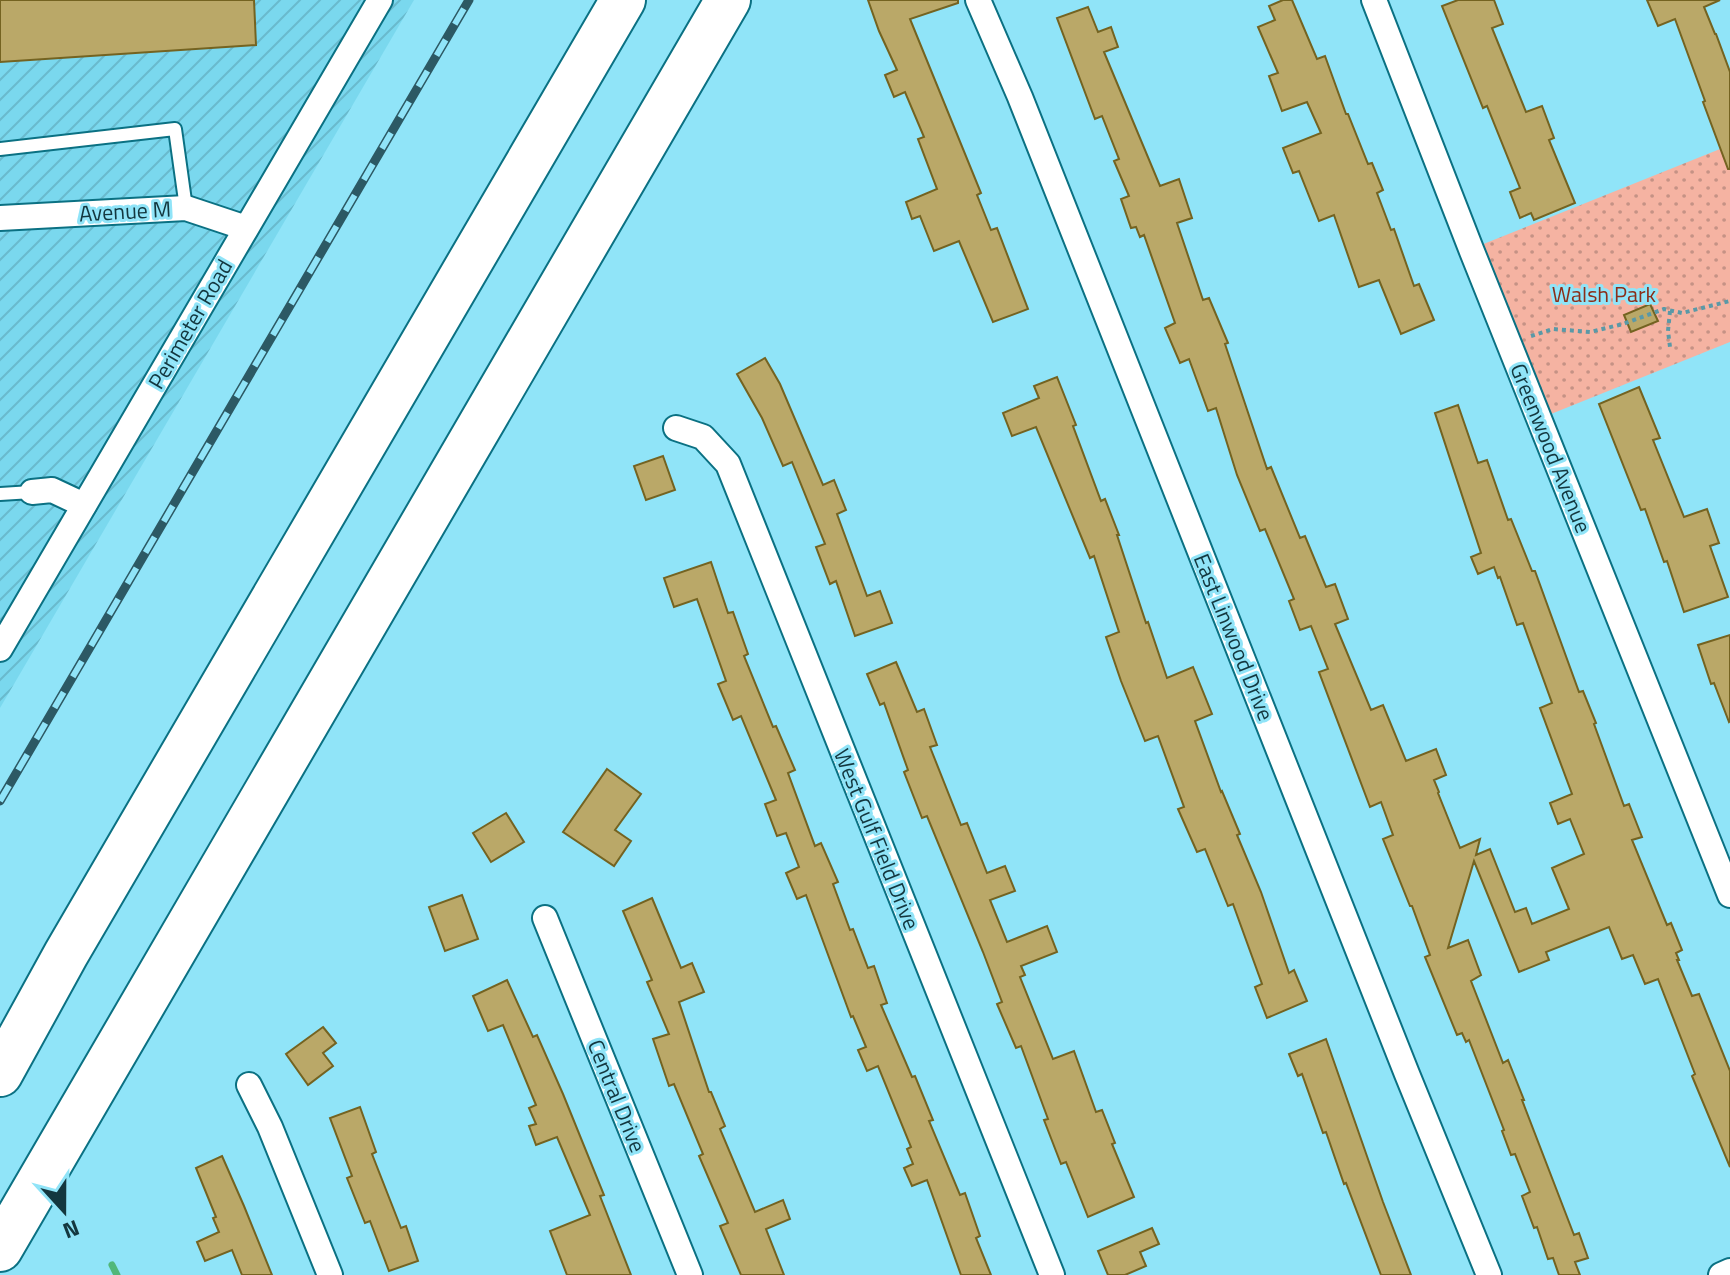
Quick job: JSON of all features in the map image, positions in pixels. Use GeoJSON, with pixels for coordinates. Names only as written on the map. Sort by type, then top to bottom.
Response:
{"type":"FeatureCollection","features":[{"type":"Feature","properties":{"kind":"highway"},"geometry":{"type":"LineString","coordinates":[[0,1074],[66,954],[623,0]]}},
{"type":"Feature","properties":{"kind":"highway"},"geometry":{"type":"LineString","coordinates":[[0,1249],[728,0]]}},
{"type":"Feature","properties":{"kind":"street","name":"Perimeter Road"},"geometry":{"type":"LineString","coordinates":[[0,649],[380,0]]}},
{"type":"Feature","properties":{"kind":"street","name":"East Linwood Drive"},"geometry":{"type":"LineString","coordinates":[[978,0],[1020,97],[1489,1275]]}},
{"type":"Feature","properties":{"kind":"street","name":"Greenwood Avenue"},"geometry":{"type":"LineString","coordinates":[[1374,0],[1730,895]]}},
{"type":"Feature","properties":{"kind":"street","name":"Avenue M"},"geometry":{"type":"LineString","coordinates":[[0,218],[186,208],[246,228]]}},
{"type":"Feature","properties":{"kind":"street","name":"West Gulf Field Drive"},"geometry":{"type":"LineString","coordinates":[[676,428],[703,437],[728,464],[1052,1275]]}},
{"type":"Feature","properties":{"kind":"street"},"geometry":{"type":"LineString","coordinates":[[32,492],[52,490],[84,505]]}},
{"type":"Feature","properties":{"kind":"street","name":"Central Drive"},"geometry":{"type":"LineString","coordinates":[[545,918],[690,1275]]}},
{"type":"Feature","properties":{"kind":"street"},"geometry":{"type":"LineString","coordinates":[[249,1085],[270,1127],[330,1275]]}},
{"type":"Feature","properties":{"kind":"street"},"geometry":{"type":"LineString","coordinates":[[1721,1275],[1730,1271]]}},
{"type":"Feature","properties":{"kind":"lane"},"geometry":{"type":"LineString","coordinates":[[0,149],[175,129],[186,208]]}},
{"type":"Feature","properties":{"kind":"lane"},"geometry":{"type":"LineString","coordinates":[[0,494],[32,492]]}},
{"type":"Feature","properties":{"kind":"path"},"geometry":{"type":"LineString","coordinates":[[1510,345],[1553,329],[1590,332],[1664,309],[1682,313],[1730,301]]}},
{"type":"Feature","properties":{"kind":"path"},"geometry":{"type":"LineString","coordinates":[[1670,311],[1670,347]]}},
{"type":"Feature","properties":{"kind":"shaded area"},"geometry":{"type":"Polygon","coordinates":[[[0,0],[414,0],[0,708],[0,0]]]}},
{"type":"Feature","properties":{"kind":"green space","name":"Walsh Park"},"geometry":{"type":"Polygon","coordinates":[[[1730,145],[1730,342],[1551,414],[1481,245],[1730,145]]]}},
{"type":"Feature","properties":{"kind":"building"},"geometry":{"type":"Polygon","coordinates":[[[0,0],[254,0],[256,45],[0,62],[0,0]]]}},
{"type":"Feature","properties":{"kind":"building"},"geometry":{"type":"Polygon","coordinates":[[[868,0],[958,0],[958,3],[910,19],[981,193],[977,195],[991,230],[997,228],[1028,309],[993,322],[959,241],[934,251],[920,216],[912,219],[906,202],[937,189],[918,139],[924,137],[905,92],[894,97],[885,75],[897,70],[868,0]]]}},
{"type":"Feature","properties":{"kind":"building"},"geometry":{"type":"Polygon","coordinates":[[[1292,0],[1317,59],[1325,56],[1346,114],[1383,190],[1377,193],[1391,230],[1394,229],[1414,286],[1419,284],[1434,320],[1401,334],[1379,280],[1359,287],[1334,215],[1319,221],[1299,171],[1293,173],[1283,148],[1321,133],[1307,102],[1282,111],[1269,76],[1278,73],[1258,27],[1275,20],[1269,6],[1292,0]]]}},
{"type":"Feature","properties":{"kind":"building"},"geometry":{"type":"Polygon","coordinates":[[[1458,0],[1494,0],[1503,24],[1492,28],[1526,112],[1542,106],[1554,138],[1549,140],[1575,203],[1534,220],[1531,213],[1520,218],[1510,192],[1520,188],[1487,106],[1483,108],[1442,6],[1458,0]]]}},
{"type":"Feature","properties":{"kind":"building"},"geometry":{"type":"Polygon","coordinates":[[[1647,0],[1720,0],[1704,7],[1730,72],[1730,169],[1675,19],[1658,26],[1647,0]]]}},
{"type":"Feature","properties":{"kind":"building"},"geometry":{"type":"Polygon","coordinates":[[[1088,7],[1098,32],[1111,27],[1118,47],[1104,52],[1160,186],[1179,179],[1192,218],[1177,223],[1203,300],[1209,298],[1228,343],[1225,344],[1267,469],[1271,467],[1300,538],[1305,536],[1326,587],[1335,584],[1348,619],[1335,624],[1371,710],[1383,705],[1406,761],[1436,749],[1446,775],[1434,780],[1460,848],[1480,839],[1476,855],[1490,849],[1515,912],[1526,908],[1532,924],[1569,909],[1552,868],[1584,854],[1570,819],[1558,824],[1550,803],[1572,794],[1540,708],[1552,703],[1523,623],[1517,625],[1500,577],[1494,567],[1478,574],[1471,557],[1481,553],[1435,413],[1458,405],[1478,463],[1487,460],[1508,520],[1511,519],[1532,571],[1535,571],[1579,692],[1583,691],[1596,723],[1624,806],[1629,804],[1642,837],[1632,840],[1667,925],[1671,923],[1682,950],[1676,953],[1677,960],[1692,996],[1699,994],[1730,1071],[1730,1167],[1692,1076],[1695,1074],[1658,979],[1645,984],[1633,955],[1622,959],[1609,927],[1546,952],[1549,960],[1519,972],[1474,861],[1448,948],[1468,940],[1481,975],[1471,981],[1503,1063],[1508,1060],[1574,1235],[1579,1233],[1588,1258],[1575,1262],[1580,1275],[1559,1275],[1553,1258],[1548,1259],[1537,1227],[1534,1228],[1522,1196],[1530,1192],[1515,1154],[1511,1155],[1469,1040],[1466,1042],[1462,1033],[1457,1035],[1425,957],[1430,955],[1383,839],[1393,835],[1381,802],[1370,807],[1319,672],[1328,669],[1311,626],[1300,630],[1289,601],[1294,599],[1265,529],[1260,531],[1237,475],[1216,408],[1208,411],[1189,359],[1180,363],[1165,328],[1175,323],[1144,235],[1140,237],[1136,227],[1131,228],[1121,199],[1129,196],[1114,161],[1119,159],[1102,116],[1095,119],[1057,18],[1088,7]]]}},
{"type":"Feature","properties":{"kind":"building"},"geometry":{"type":"Polygon","coordinates":[[[1650,304],[1658,321],[1631,332],[1624,315],[1650,304]]]}},
{"type":"Feature","properties":{"kind":"building"},"geometry":{"type":"Polygon","coordinates":[[[765,358],[780,384],[823,485],[834,480],[846,510],[837,514],[867,596],[880,591],[892,623],[855,636],[836,581],[830,584],[816,547],[825,544],[792,462],[783,466],[762,418],[737,374],[765,358]]]}},
{"type":"Feature","properties":{"kind":"building"},"geometry":{"type":"Polygon","coordinates":[[[1057,377],[1101,501],[1105,499],[1119,535],[1146,623],[1167,678],[1193,667],[1212,714],[1195,721],[1240,834],[1237,835],[1289,973],[1294,970],[1307,1001],[1267,1018],[1255,987],[1262,984],[1233,904],[1228,906],[1205,849],[1197,852],[1178,809],[1184,807],[1158,736],[1145,741],[1121,681],[1106,637],[1119,632],[1094,556],[1090,558],[1036,427],[1012,436],[1003,413],[1039,398],[1034,386],[1057,377]]]}},
{"type":"Feature","properties":{"kind":"building"},"geometry":{"type":"Polygon","coordinates":[[[1639,387],[1660,438],[1653,440],[1684,517],[1707,509],[1719,543],[1710,546],[1728,597],[1684,612],[1667,561],[1664,562],[1645,509],[1641,510],[1599,404],[1639,387]]]}},
{"type":"Feature","properties":{"kind":"building"},"geometry":{"type":"Polygon","coordinates":[[[663,456],[675,490],[646,500],[634,466],[663,456]]]}},
{"type":"Feature","properties":{"kind":"building"},"geometry":{"type":"Polygon","coordinates":[[[711,562],[728,613],[733,612],[748,654],[744,656],[773,727],[776,726],[795,770],[788,773],[815,846],[821,843],[838,882],[833,884],[850,930],[853,929],[868,968],[874,966],[887,1003],[881,1005],[912,1077],[915,1076],[933,1120],[929,1121],[960,1195],[965,1193],[980,1236],[976,1238],[991,1275],[961,1275],[927,1180],[912,1186],[904,1168],[913,1164],[907,1149],[911,1147],[878,1066],[867,1071],[858,1050],[866,1047],[851,1017],[806,895],[797,899],[786,873],[799,867],[786,833],[777,836],[765,804],[776,800],[741,716],[733,720],[718,684],[726,681],[697,599],[674,607],[664,578],[711,562]]]}},
{"type":"Feature","properties":{"kind":"building"},"geometry":{"type":"Polygon","coordinates":[[[1730,635],[1729,722],[1714,683],[1711,684],[1698,645],[1730,635]]]}},
{"type":"Feature","properties":{"kind":"building"},"geometry":{"type":"Polygon","coordinates":[[[896,662],[917,712],[924,709],[937,745],[930,747],[961,825],[967,823],[987,873],[1005,866],[1015,891],[990,900],[1007,942],[1047,926],[1057,952],[1021,966],[1025,975],[1020,977],[1053,1059],[1074,1051],[1096,1112],[1102,1110],[1134,1197],[1088,1217],[1066,1162],[1061,1164],[1021,1046],[1016,1048],[997,1004],[1002,1002],[983,952],[927,816],[922,818],[904,772],[908,770],[884,703],[880,705],[867,674],[896,662]]]}},
{"type":"Feature","properties":{"kind":"building"},"geometry":{"type":"Polygon","coordinates":[[[607,769],[641,794],[615,830],[631,841],[614,866],[563,832],[607,769]]]}},
{"type":"Feature","properties":{"kind":"building"},"geometry":{"type":"Polygon","coordinates":[[[506,813],[524,842],[491,862],[473,833],[506,813]]]}},
{"type":"Feature","properties":{"kind":"building"},"geometry":{"type":"Polygon","coordinates":[[[462,895],[478,939],[445,951],[429,907],[462,895]]]}},
{"type":"Feature","properties":{"kind":"building"},"geometry":{"type":"Polygon","coordinates":[[[652,898],[681,968],[692,963],[704,992],[679,1002],[709,1092],[725,1126],[720,1129],[755,1212],[783,1200],[790,1219],[766,1229],[784,1275],[741,1275],[720,1226],[728,1223],[699,1156],[703,1154],[674,1084],[669,1086],[653,1039],[669,1034],[647,982],[652,980],[623,911],[652,898]]]}},
{"type":"Feature","properties":{"kind":"building"},"geometry":{"type":"Polygon","coordinates":[[[507,980],[533,1037],[537,1035],[563,1094],[604,1195],[600,1196],[631,1275],[567,1275],[550,1231],[590,1215],[557,1137],[536,1145],[529,1126],[536,1124],[529,1108],[536,1105],[503,1025],[488,1031],[473,996],[507,980]]]}},
{"type":"Feature","properties":{"kind":"building"},"geometry":{"type":"Polygon","coordinates":[[[323,1027],[336,1043],[323,1053],[333,1066],[308,1085],[286,1054],[323,1027]]]}},
{"type":"Feature","properties":{"kind":"building"},"geometry":{"type":"Polygon","coordinates":[[[1326,1039],[1411,1275],[1381,1275],[1302,1074],[1298,1076],[1289,1054],[1326,1039]]]}},
{"type":"Feature","properties":{"kind":"building"},"geometry":{"type":"Polygon","coordinates":[[[360,1107],[376,1152],[372,1154],[401,1228],[406,1226],[418,1261],[389,1271],[370,1221],[365,1223],[347,1178],[352,1176],[330,1118],[360,1107]]]}},
{"type":"Feature","properties":{"kind":"building"},"geometry":{"type":"Polygon","coordinates":[[[222,1156],[272,1275],[242,1275],[232,1250],[205,1261],[197,1242],[219,1232],[196,1168],[222,1156]]]}},
{"type":"Feature","properties":{"kind":"building"},"geometry":{"type":"Polygon","coordinates":[[[1152,1228],[1159,1244],[1140,1252],[1146,1266],[1125,1275],[1108,1275],[1098,1251],[1152,1228]]]}},
{"type":"Feature","properties":{"kind":"waterway"},"geometry":{"type":"LineString","coordinates":[[112,1265],[117,1275]]}},
{"type":"Feature","properties":{"kind":"railway"},"geometry":{"type":"LineString","coordinates":[[0,801],[469,0]]}}]}
